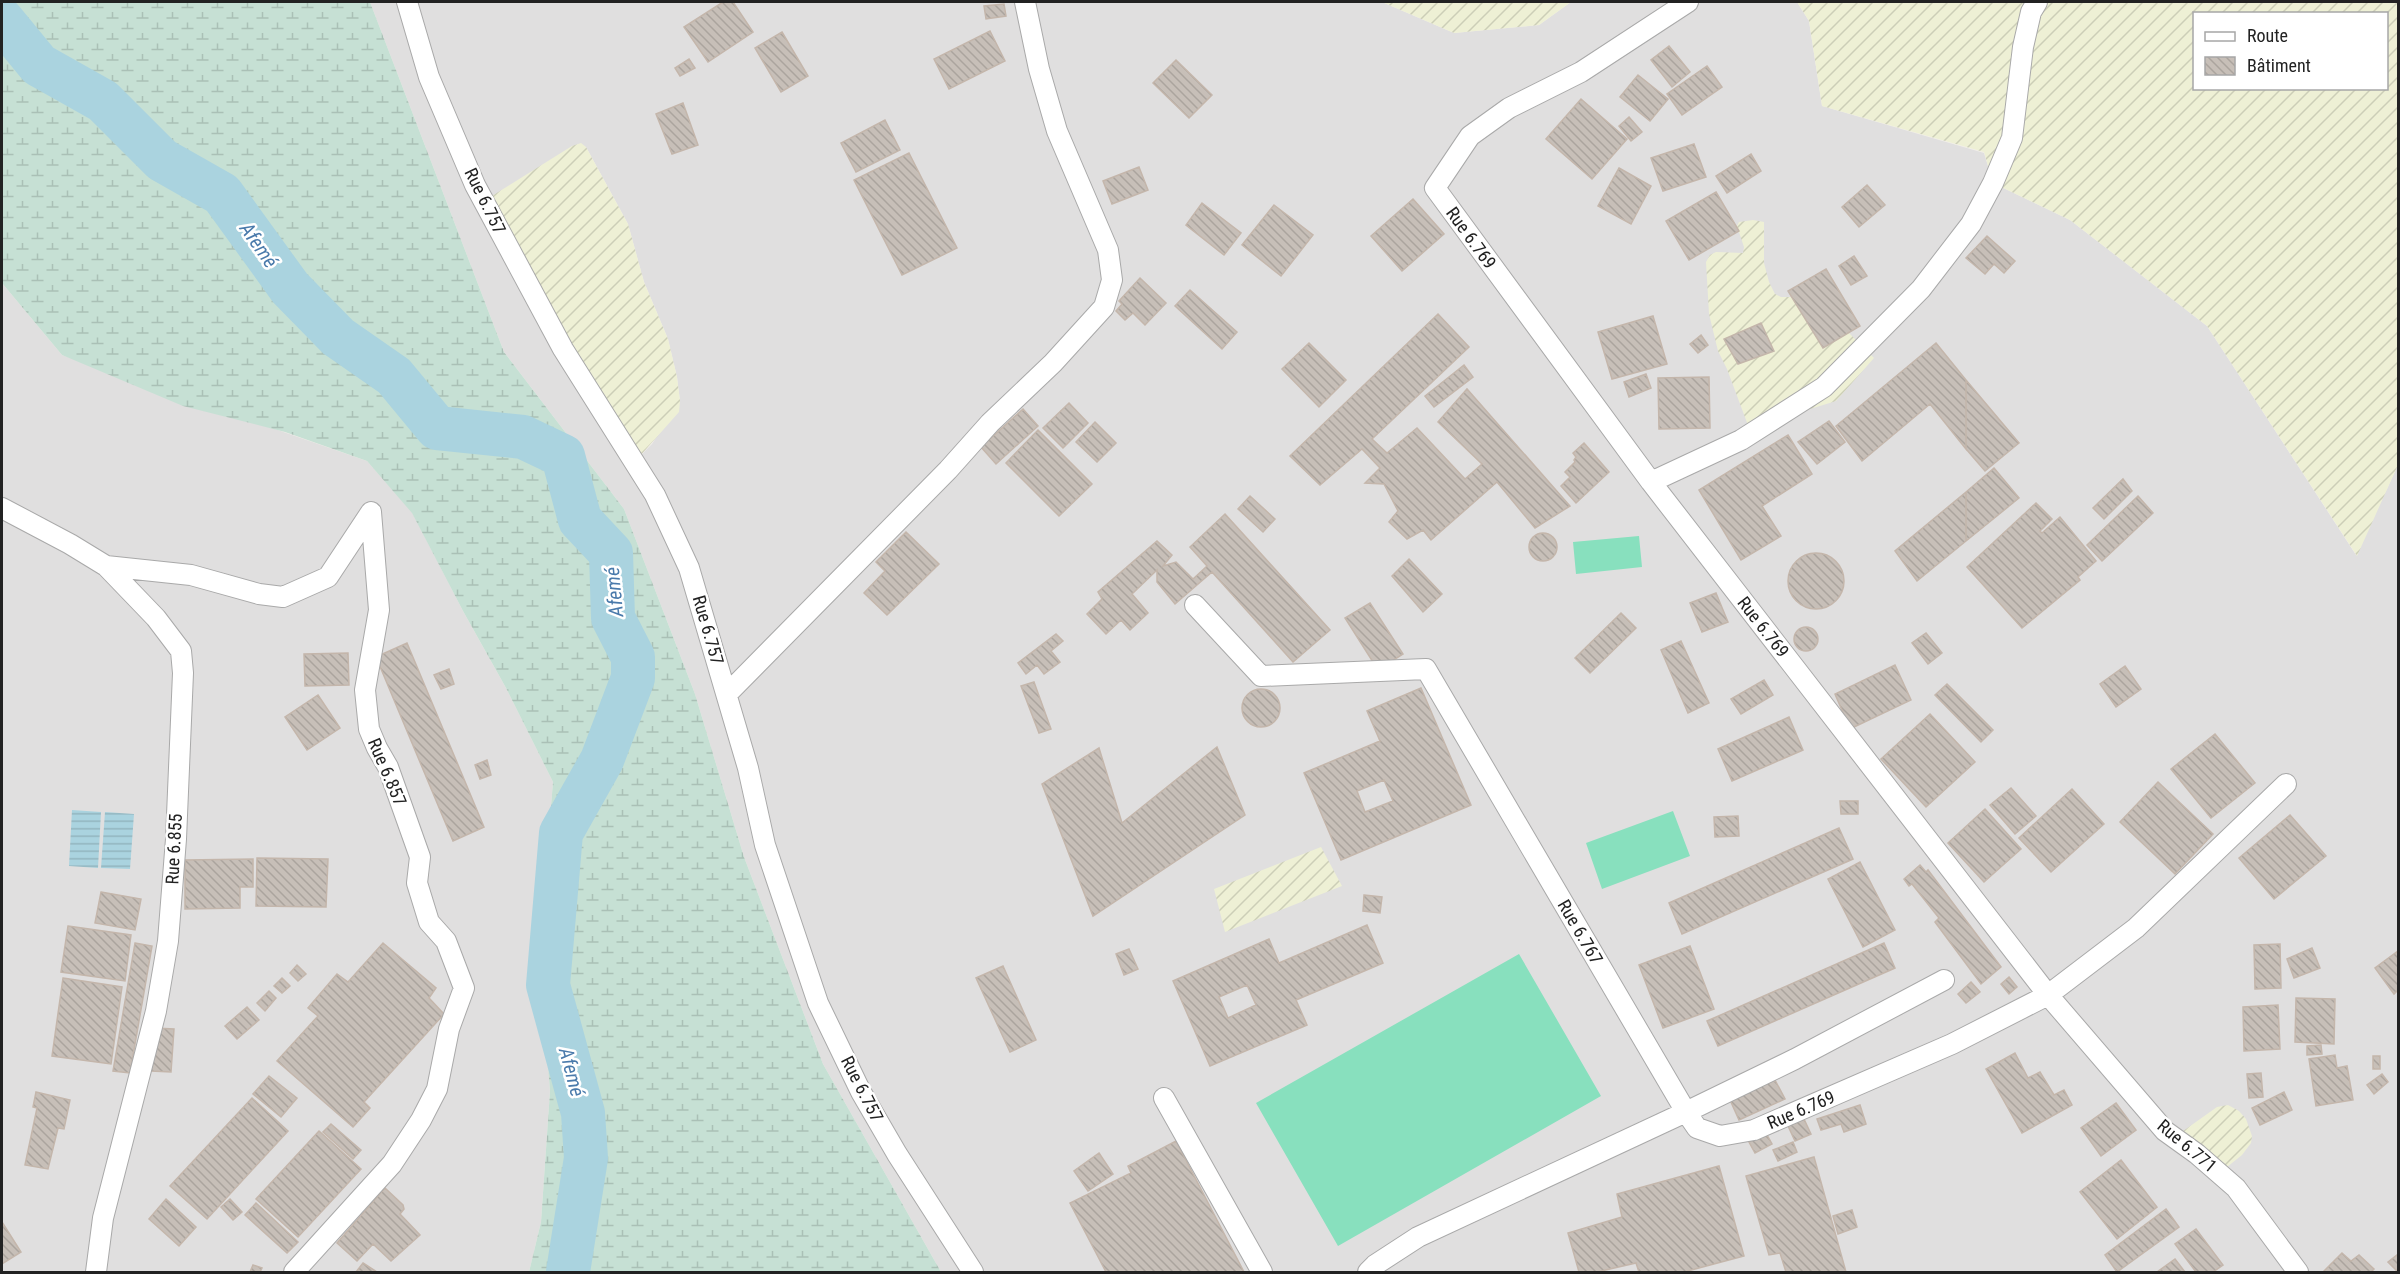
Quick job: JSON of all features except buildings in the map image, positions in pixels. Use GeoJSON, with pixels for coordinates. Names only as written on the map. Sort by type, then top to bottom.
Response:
{"type":"FeatureCollection","features":[{"type":"Feature","properties":{"kind":"street","name":"Rue 6.757"},"geometry":{"type":"LineString","coordinates":[[407,2],[429,77],[475,185],[563,349],[655,495],[685,558],[748,768],[765,845],[818,1003],[861,1092],[897,1154],[973,1272]]}},
{"type":"Feature","properties":{"kind":"street"},"geometry":{"type":"LineString","coordinates":[[727,694],[898,521],[990,423],[1053,363],[1104,307],[1112,280],[1108,250],[1057,131],[1025,2]]}},
{"type":"Feature","properties":{"kind":"street","name":"Rue 6.769"},"geometry":{"type":"LineString","coordinates":[[1686,1112],[1697,1128],[1720,1136],[1754,1130],[1934,1053],[2048,995],[1651,482],[1435,188],[1470,136],[1509,108],[1581,72],[1688,2]]}},
{"type":"Feature","properties":{"kind":"street"},"geometry":{"type":"LineString","coordinates":[[1651,482],[1742,440],[1824,387],[1921,289],[1971,224],[1993,183],[2012,138],[2023,47],[2031,12],[2037,2]]}},
{"type":"Feature","properties":{"kind":"street","name":"Rue 6.855"},"geometry":{"type":"LineString","coordinates":[[2,508],[106,566],[156,618],[181,651],[183,673],[176,839],[168,941],[156,1011],[103,1218],[96,1272]]}},
{"type":"Feature","properties":{"kind":"street","name":"Rue 6.857"},"geometry":{"type":"LineString","coordinates":[[106,566],[191,575],[259,594],[283,597],[328,577],[370,512],[379,610],[365,690],[369,729],[376,748],[388,767],[420,857],[417,883],[429,922],[446,941],[464,988],[449,1029],[437,1089],[421,1120],[392,1164],[294,1272]]}},
{"type":"Feature","properties":{"kind":"street","name":"Rue 6.767"},"geometry":{"type":"LineString","coordinates":[[1195,605],[1261,676],[1426,669],[1686,1112]]}},
{"type":"Feature","properties":{"kind":"street"},"geometry":{"type":"LineString","coordinates":[[2048,995],[2136,928],[2286,784]]}},
{"type":"Feature","properties":{"kind":"street"},"geometry":{"type":"LineString","coordinates":[[1368,1272],[1418,1237],[1795,1059],[1944,980]]}},
{"type":"Feature","properties":{"kind":"street","name":"Rue 6.771"},"geometry":{"type":"LineString","coordinates":[[2048,995],[2165,1131],[2197,1154],[2236,1188],[2295,1272]]}},
{"type":"Feature","properties":{"kind":"street"},"geometry":{"type":"LineString","coordinates":[[1164,1098],[1262,1272]]}},
{"type":"Feature","properties":{"kind":"shaded area"},"geometry":{"type":"Polygon","coordinates":[[[370,2],[1382,2],[1454,33],[1539,25],[1571,2],[1797,2],[1809,21],[1822,106],[1984,153],[1993,183],[2070,220],[2207,326],[2356,555],[2398,465],[2398,1272],[941,1272],[823,1064],[744,857],[695,694],[624,509],[504,352],[370,2]],[[586,147],[639,457],[652,444],[680,401],[668,339],[644,282],[628,224],[586,147]]]}},
{"type":"Feature","properties":{"kind":"shaded area"},"geometry":{"type":"Polygon","coordinates":[[[2,283],[62,355],[367,461],[412,512],[506,688],[553,782],[539,950],[550,1091],[541,1222],[529,1272],[2,1272],[2,283]]]}},
{"type":"Feature","properties":{"kind":"green space"},"geometry":{"type":"Polygon","coordinates":[[[2,2],[370,2],[504,352],[624,509],[695,694],[744,857],[823,1064],[941,1272],[529,1272],[541,1222],[550,1091],[539,950],[553,782],[506,688],[412,513],[367,461],[285,432],[183,406],[62,355],[2,283],[2,2]]]}},
{"type":"Feature","properties":{"kind":"green space"},"geometry":{"type":"Polygon","coordinates":[[[1382,2],[1571,2],[1539,25],[1454,33],[1382,2]]]}},
{"type":"Feature","properties":{"kind":"green space"},"geometry":{"type":"Polygon","coordinates":[[[1797,2],[2398,2],[2398,465],[2357,556],[2207,326],[2070,220],[1993,183],[1984,152],[1822,106],[1809,21],[1797,2]]]}},
{"type":"Feature","properties":{"kind":"green space"},"geometry":{"type":"Polygon","coordinates":[[[581,143],[586,147],[628,224],[644,282],[668,339],[677,377],[679,412],[639,457],[487,199],[572,146],[581,143]]]}},
{"type":"Feature","properties":{"kind":"green space"},"geometry":{"type":"Polygon","coordinates":[[[1753,220],[1764,222],[1764,263],[1775,294],[1781,297],[1802,297],[1827,311],[1874,358],[1836,401],[1749,428],[1718,351],[1709,314],[1706,262],[1710,255],[1716,252],[1743,253],[1744,247],[1737,226],[1739,222],[1753,220]]]}},
{"type":"Feature","properties":{"kind":"green space"},"geometry":{"type":"Polygon","coordinates":[[[1639,536],[1642,567],[1576,574],[1573,542],[1639,536]]]}},
{"type":"Feature","properties":{"kind":"green space"},"geometry":{"type":"Polygon","coordinates":[[[1673,811],[1690,856],[1602,889],[1586,843],[1673,811]]]}},
{"type":"Feature","properties":{"kind":"green space"},"geometry":{"type":"Polygon","coordinates":[[[1321,847],[1342,886],[1225,932],[1214,889],[1321,847]]]}},
{"type":"Feature","properties":{"kind":"green space"},"geometry":{"type":"Polygon","coordinates":[[[1519,954],[1601,1096],[1338,1246],[1256,1103],[1519,954]]]}},
{"type":"Feature","properties":{"kind":"green space"},"geometry":{"type":"Polygon","coordinates":[[[2228,1105],[2239,1111],[2246,1119],[2252,1136],[2251,1143],[2242,1155],[2212,1179],[2179,1134],[2217,1107],[2228,1105]]]}},
{"type":"Feature","properties":{"kind":"water"},"geometry":{"type":"Polygon","coordinates":[[[72,810],[101,812],[98,868],[69,866],[72,810]]]}},
{"type":"Feature","properties":{"kind":"water"},"geometry":{"type":"Polygon","coordinates":[[[105,812],[134,814],[130,869],[101,868],[105,812]]]}},
{"type":"Feature","properties":{"kind":"waterway","name":"Afemé"},"geometry":{"type":"LineString","coordinates":[[2,20],[39,65],[103,101],[162,160],[222,194],[290,288],[338,337],[394,376],[437,428],[523,437],[563,456],[580,520],[611,553],[613,618],[633,657],[633,678],[602,760],[561,833],[548,985],[583,1113],[586,1158],[568,1272]]}}]}
